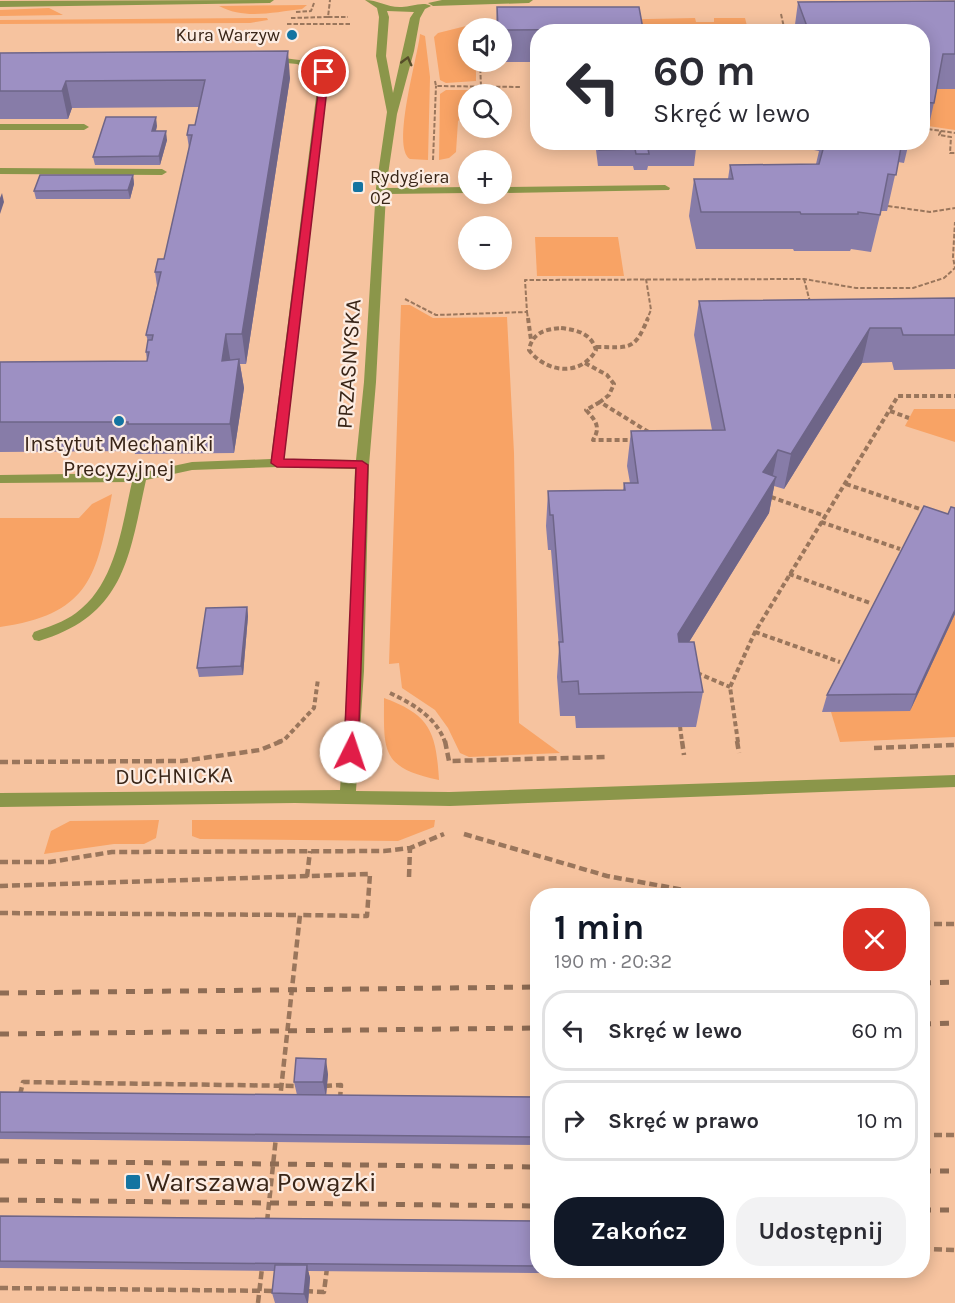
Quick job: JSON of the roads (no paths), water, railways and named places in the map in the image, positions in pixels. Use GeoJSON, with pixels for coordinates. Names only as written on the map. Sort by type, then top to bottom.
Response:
{"type":"FeatureCollection","features":[{"type":"Feature","properties":{"kind":"street"},"geometry":{"type":"LineString","coordinates":[[0,4],[270,0]]}},
{"type":"Feature","properties":{"kind":"street"},"geometry":{"type":"LineString","coordinates":[[359,0],[369,0],[381,7],[400,10],[421,8],[434,1],[530,0]]}},
{"type":"Feature","properties":{"kind":"street","name":"PRZASNYSKA"},"geometry":{"type":"LineString","coordinates":[[381,7],[384,17],[381,56],[392,114]]}},
{"type":"Feature","properties":{"kind":"street","name":"PRZASNYSKA"},"geometry":{"type":"LineString","coordinates":[[348,796],[356,671],[362,465],[370,382],[381,191],[392,114],[409,51],[415,18],[421,8]]}},
{"type":"Feature","properties":{"kind":"street"},"geometry":{"type":"LineString","coordinates":[[258,59],[293,59],[313,64],[324,72],[277,463]]}},
{"type":"Feature","properties":{"kind":"street"},"geometry":{"type":"LineString","coordinates":[[0,127],[84,127]]}},
{"type":"Feature","properties":{"kind":"street"},"geometry":{"type":"LineString","coordinates":[[0,171],[162,172]]}},
{"type":"Feature","properties":{"kind":"street"},"geometry":{"type":"LineString","coordinates":[[512,190],[665,188]]}},
{"type":"Feature","properties":{"kind":"street"},"geometry":{"type":"LineString","coordinates":[[381,191],[458,190]]}},
{"type":"Feature","properties":{"kind":"street"},"geometry":{"type":"LineString","coordinates":[[0,479],[140,477],[192,466],[277,463],[362,465]]}},
{"type":"Feature","properties":{"kind":"street"},"geometry":{"type":"LineString","coordinates":[[39,636],[68,624],[92,608],[116,572],[140,477]]}},
{"type":"Feature","properties":{"kind":"street","name":"DUCHNICKA"},"geometry":{"type":"LineString","coordinates":[[0,800],[348,796],[450,799],[955,781]]}},
{"type":"Feature","properties":{"kind":"railway"},"geometry":{"type":"LineString","coordinates":[[930,983],[955,982]]}},
{"type":"Feature","properties":{"kind":"railway"},"geometry":{"type":"LineString","coordinates":[[0,993],[530,987]]}},
{"type":"Feature","properties":{"kind":"railway"},"geometry":{"type":"LineString","coordinates":[[930,1024],[955,1023]]}},
{"type":"Feature","properties":{"kind":"railway"},"geometry":{"type":"LineString","coordinates":[[0,1034],[530,1028]]}},
{"type":"Feature","properties":{"kind":"railway"},"geometry":{"type":"LineString","coordinates":[[0,1161],[530,1167]]}},
{"type":"Feature","properties":{"kind":"railway"},"geometry":{"type":"LineString","coordinates":[[930,1171],[955,1171]]}},
{"type":"Feature","properties":{"kind":"railway"},"geometry":{"type":"LineString","coordinates":[[0,1200],[530,1206]]}},
{"type":"Feature","properties":{"kind":"railway"},"geometry":{"type":"LineString","coordinates":[[930,1210],[955,1210]]}},
{"type":"Feature","properties":{"kind":"place","name":"Kura Warzyw"},"geometry":{"type":"Point","coordinates":[292,35]}},
{"type":"Feature","properties":{"kind":"place","name":"Rydygiera 02"},"geometry":{"type":"Point","coordinates":[358,187]}},
{"type":"Feature","properties":{"kind":"place","name":"Instytut Mechaniki Precyzyjnej"},"geometry":{"type":"Point","coordinates":[119,421]}},
{"type":"Feature","properties":{"kind":"place","name":"Warszawa Powązki"},"geometry":{"type":"Point","coordinates":[133,1182]}}]}
